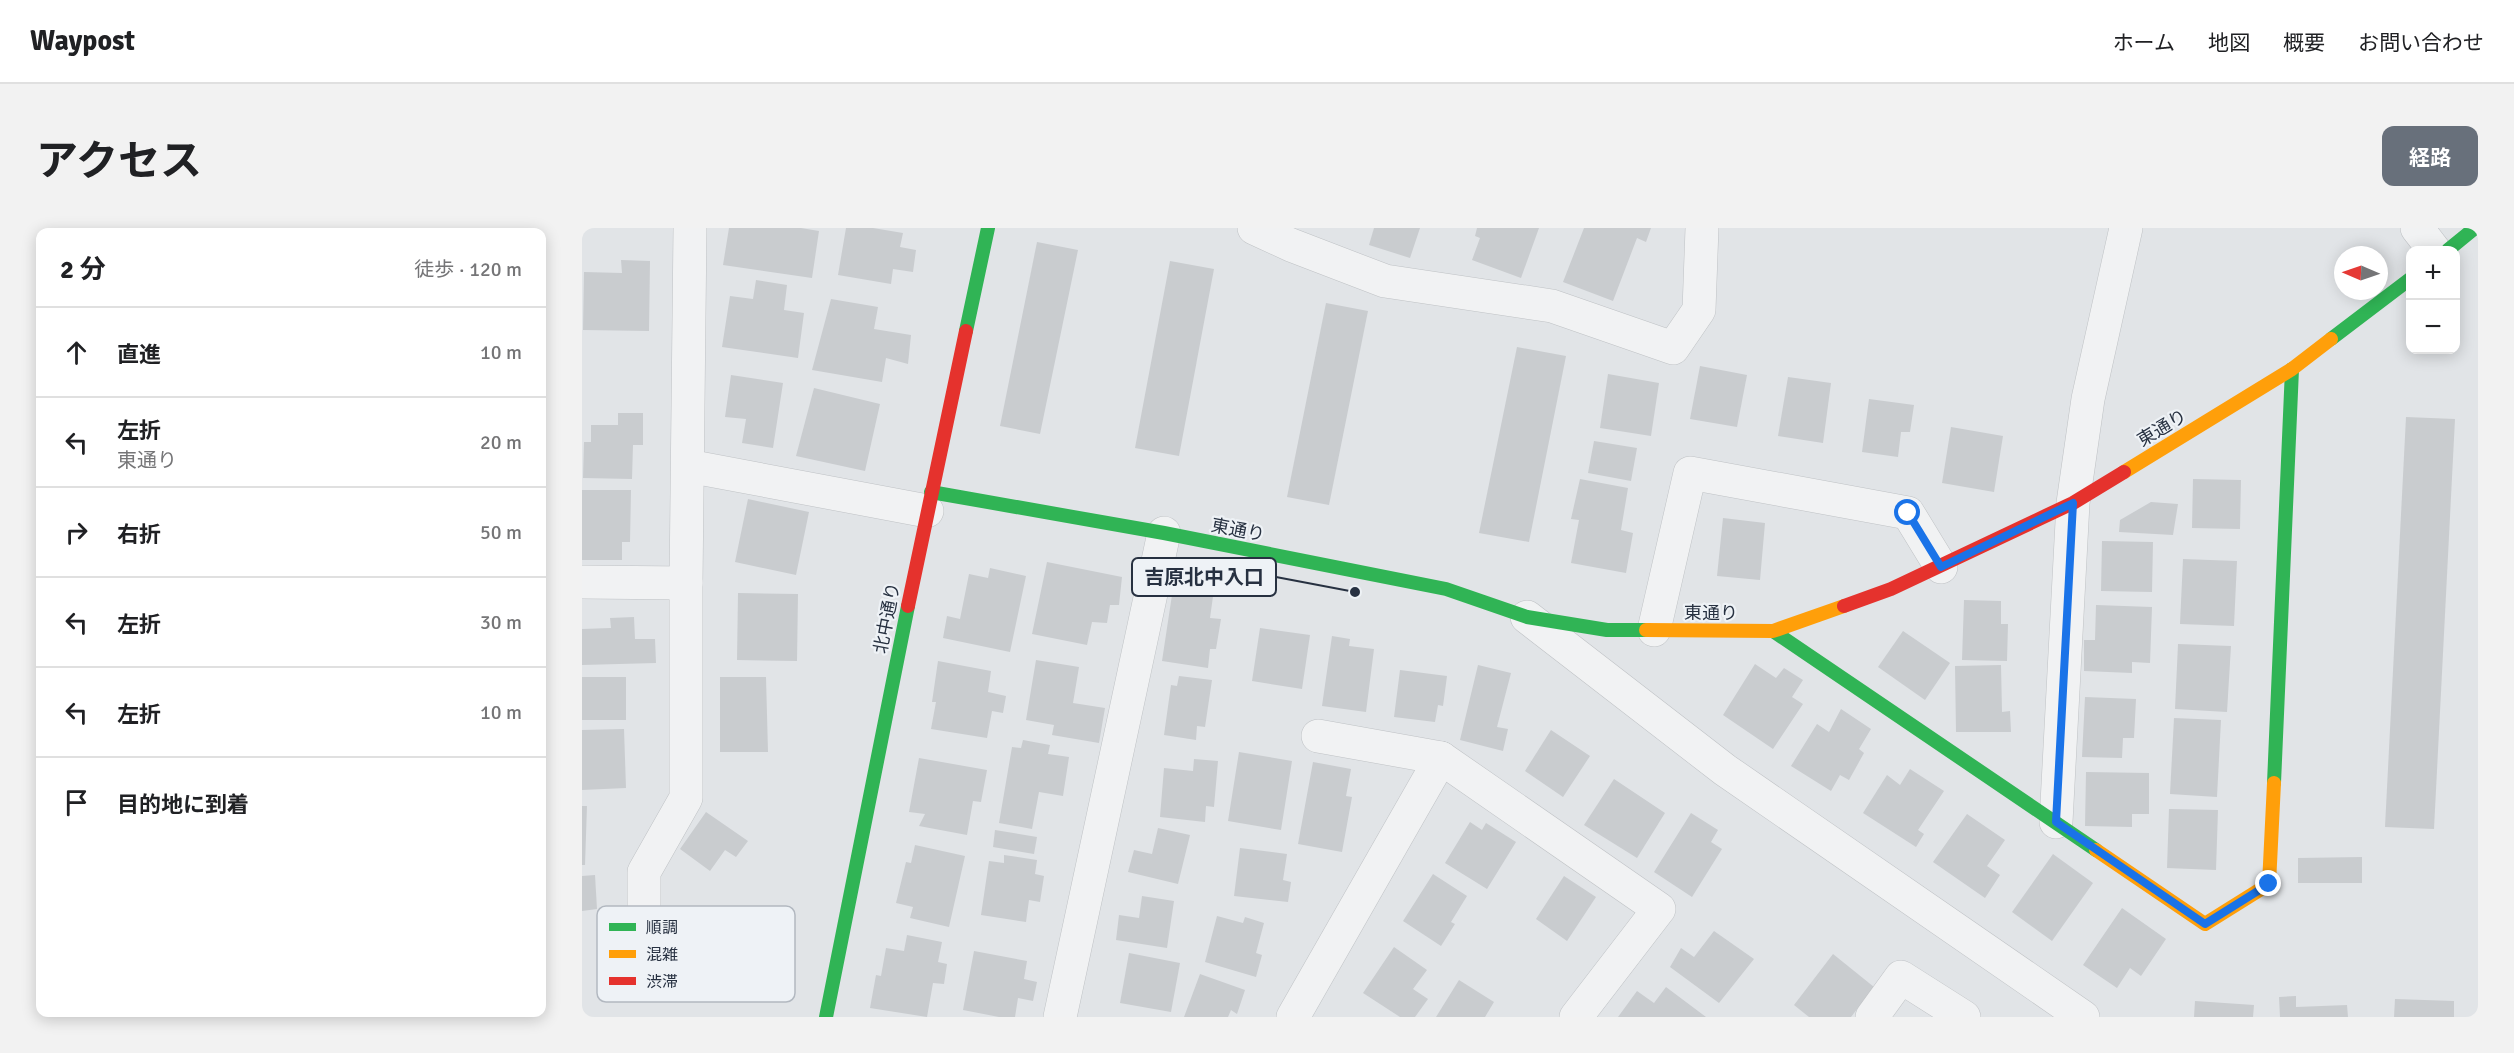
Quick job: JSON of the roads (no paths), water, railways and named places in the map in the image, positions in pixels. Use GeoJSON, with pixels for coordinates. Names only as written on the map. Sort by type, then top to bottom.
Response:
{"type":"FeatureCollection","features":[{"type":"Feature","properties":{"kind":"street"},"geometry":{"type":"LineString","coordinates":[[644,906],[644,872],[686,798],[690,228]]}},
{"type":"Feature","properties":{"kind":"street","name":"北中通り"},"geometry":{"type":"LineString","coordinates":[[826,1017],[929,501],[988,228]]}},
{"type":"Feature","properties":{"kind":"street"},"geometry":{"type":"LineString","coordinates":[[1254,228],[1291,245],[1385,281],[1552,306],[1672,348],[1699,310],[1702,228]]}},
{"type":"Feature","properties":{"kind":"street"},"geometry":{"type":"LineString","coordinates":[[2056,822],[2073,503],[2088,399],[2126,228]]}},
{"type":"Feature","properties":{"kind":"street"},"geometry":{"type":"LineString","coordinates":[[2417,228],[2431,246]]}},
{"type":"Feature","properties":{"kind":"street"},"geometry":{"type":"LineString","coordinates":[[2453,246],[2475,228]]}},
{"type":"Feature","properties":{"kind":"street","name":"東通り"},"geometry":{"type":"LineString","coordinates":[[929,501],[1164,533],[1446,589],[1527,617],[1607,630],[1773,631],[1891,589],[2073,503],[2292,369],[2406,282]]}},
{"type":"Feature","properties":{"kind":"street"},"geometry":{"type":"LineString","coordinates":[[1773,631],[2205,924],[2269,884],[2292,369]]}},
{"type":"Feature","properties":{"kind":"street"},"geometry":{"type":"LineString","coordinates":[[688,466],[929,501]]}},
{"type":"Feature","properties":{"kind":"street"},"geometry":{"type":"LineString","coordinates":[[1654,630],[1690,473],[1908,513],[1941,567]]}},
{"type":"Feature","properties":{"kind":"street"},"geometry":{"type":"LineString","coordinates":[[1060,1017],[1164,533]]}},
{"type":"Feature","properties":{"kind":"street"},"geometry":{"type":"LineString","coordinates":[[582,582],[686,583]]}},
{"type":"Feature","properties":{"kind":"street"},"geometry":{"type":"LineString","coordinates":[[1527,617],[1725,770],[2084,1017]]}},
{"type":"Feature","properties":{"kind":"street"},"geometry":{"type":"LineString","coordinates":[[1318,736],[1442,758],[1659,909],[1576,1017]]}},
{"type":"Feature","properties":{"kind":"street"},"geometry":{"type":"LineString","coordinates":[[1293,1017],[1442,758]]}},
{"type":"Feature","properties":{"kind":"street"},"geometry":{"type":"LineString","coordinates":[[1872,1017],[1901,976],[1964,1017]]}},
{"type":"Feature","properties":{"kind":"place","name":"吉原北中入口"},"geometry":{"type":"Point","coordinates":[1355,592]}}]}
